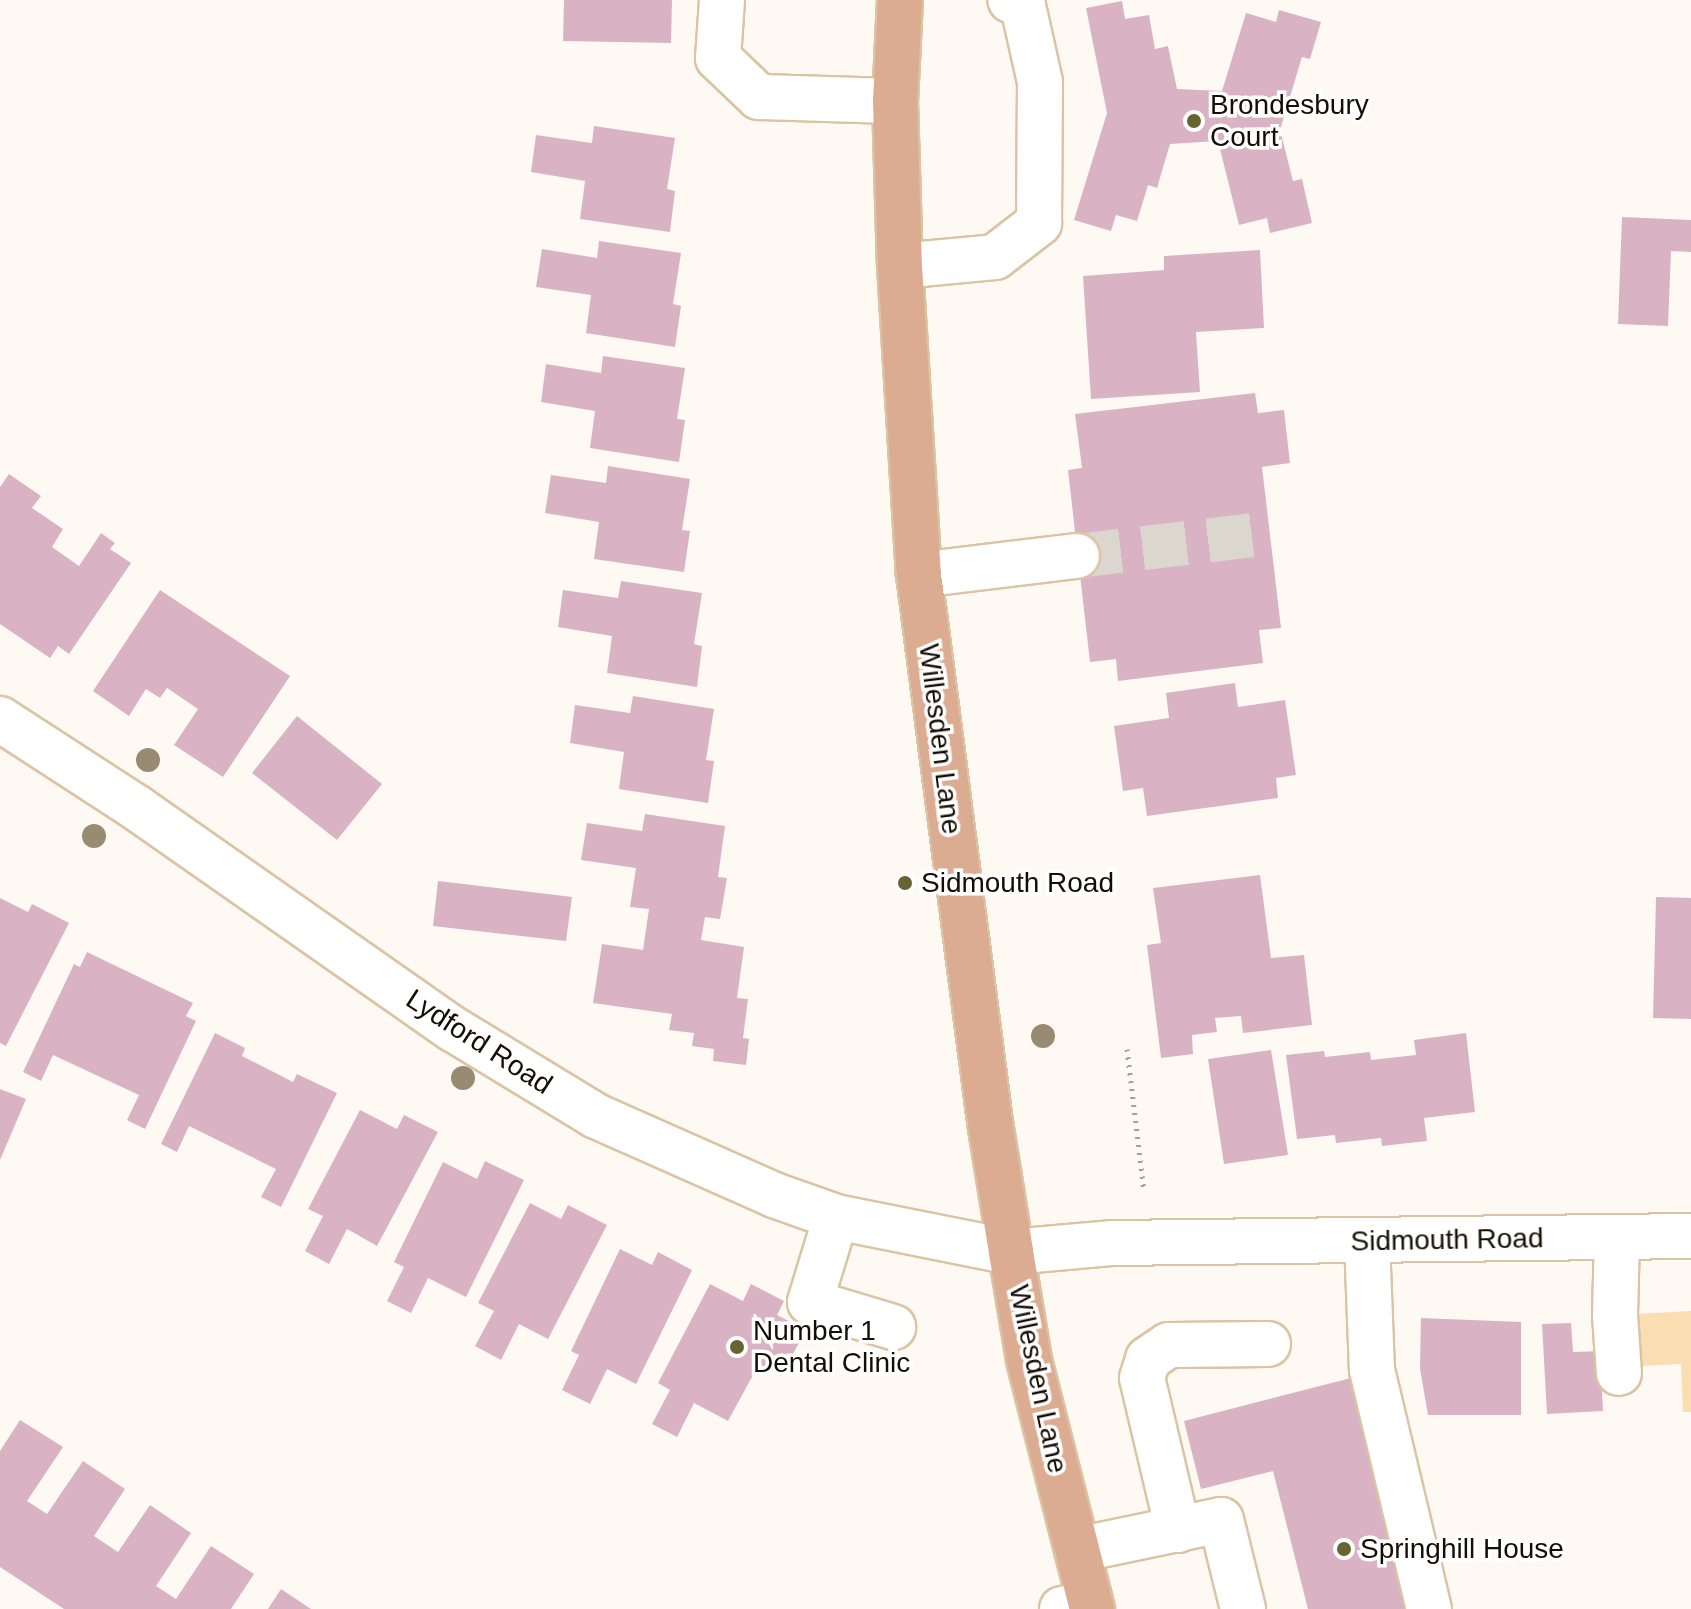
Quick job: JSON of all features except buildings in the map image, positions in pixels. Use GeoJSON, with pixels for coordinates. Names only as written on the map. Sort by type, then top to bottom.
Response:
{"type":"FeatureCollection","features":[{"type":"Feature","properties":{"kind":"main road","name":"Willesden Lane"},"geometry":{"type":"LineString","coordinates":[[900,0],[895,101],[900,266],[919,575],[988,1107],[1029,1360],[1077,1550],[1081,1607]]}},
{"type":"Feature","properties":{"kind":"street"},"geometry":{"type":"LineString","coordinates":[[722,0],[718,58],[759,97],[895,101]]}},
{"type":"Feature","properties":{"kind":"street"},"geometry":{"type":"LineString","coordinates":[[900,266],[995,257],[1039,223],[1040,82],[1023,6],[1010,0]]}},
{"type":"Feature","properties":{"kind":"street"},"geometry":{"type":"LineString","coordinates":[[919,575],[1077,556]]}},
{"type":"Feature","properties":{"kind":"street","name":"Lydford Road"},"geometry":{"type":"LineString","coordinates":[[0,719],[137,808],[453,1029],[596,1116],[774,1195],[836,1217],[1011,1252]]}},
{"type":"Feature","properties":{"kind":"street"},"geometry":{"type":"LineString","coordinates":[[836,1217],[810,1302],[893,1327]]}},
{"type":"Feature","properties":{"kind":"street","name":"Sidmouth Road"},"geometry":{"type":"LineString","coordinates":[[1011,1252],[1111,1243],[1691,1236]]}},
{"type":"Feature","properties":{"kind":"street"},"geometry":{"type":"LineString","coordinates":[[1617,1238],[1615,1315],[1619,1373]]}},
{"type":"Feature","properties":{"kind":"street"},"geometry":{"type":"LineString","coordinates":[[1367,1241],[1372,1370],[1429,1609]]}},
{"type":"Feature","properties":{"kind":"street"},"geometry":{"type":"LineString","coordinates":[[1178,1530],[1142,1378],[1148,1359],[1169,1345],[1268,1344]]}},
{"type":"Feature","properties":{"kind":"street"},"geometry":{"type":"LineString","coordinates":[[1077,1550],[1221,1520],[1243,1609]]}},
{"type":"Feature","properties":{"kind":"path"},"geometry":{"type":"LineString","coordinates":[[1127,1049],[1145,1200]]}},
{"type":"Feature","properties":{"kind":"shaded area"},"geometry":{"type":"Polygon","coordinates":[[[1691,1311],[1691,1412],[1683,1412],[1681,1364],[1638,1366],[1635,1314],[1691,1311]]]}},
{"type":"Feature","properties":{"kind":"tunnel"},"geometry":{"type":"LineString","coordinates":[[1077,556],[1270,533]]}},
{"type":"Feature","properties":{"kind":"place","name":"Brondesbury Court"},"geometry":{"type":"Point","coordinates":[1194,121]}},
{"type":"Feature","properties":{"kind":"place","name":"Sidmouth Road"},"geometry":{"type":"Point","coordinates":[905,883]}},
{"type":"Feature","properties":{"kind":"place","name":"Number 1 Dental Clinic"},"geometry":{"type":"Point","coordinates":[737,1347]}},
{"type":"Feature","properties":{"kind":"place","name":"Springhill House"},"geometry":{"type":"Point","coordinates":[1344,1549]}}]}
